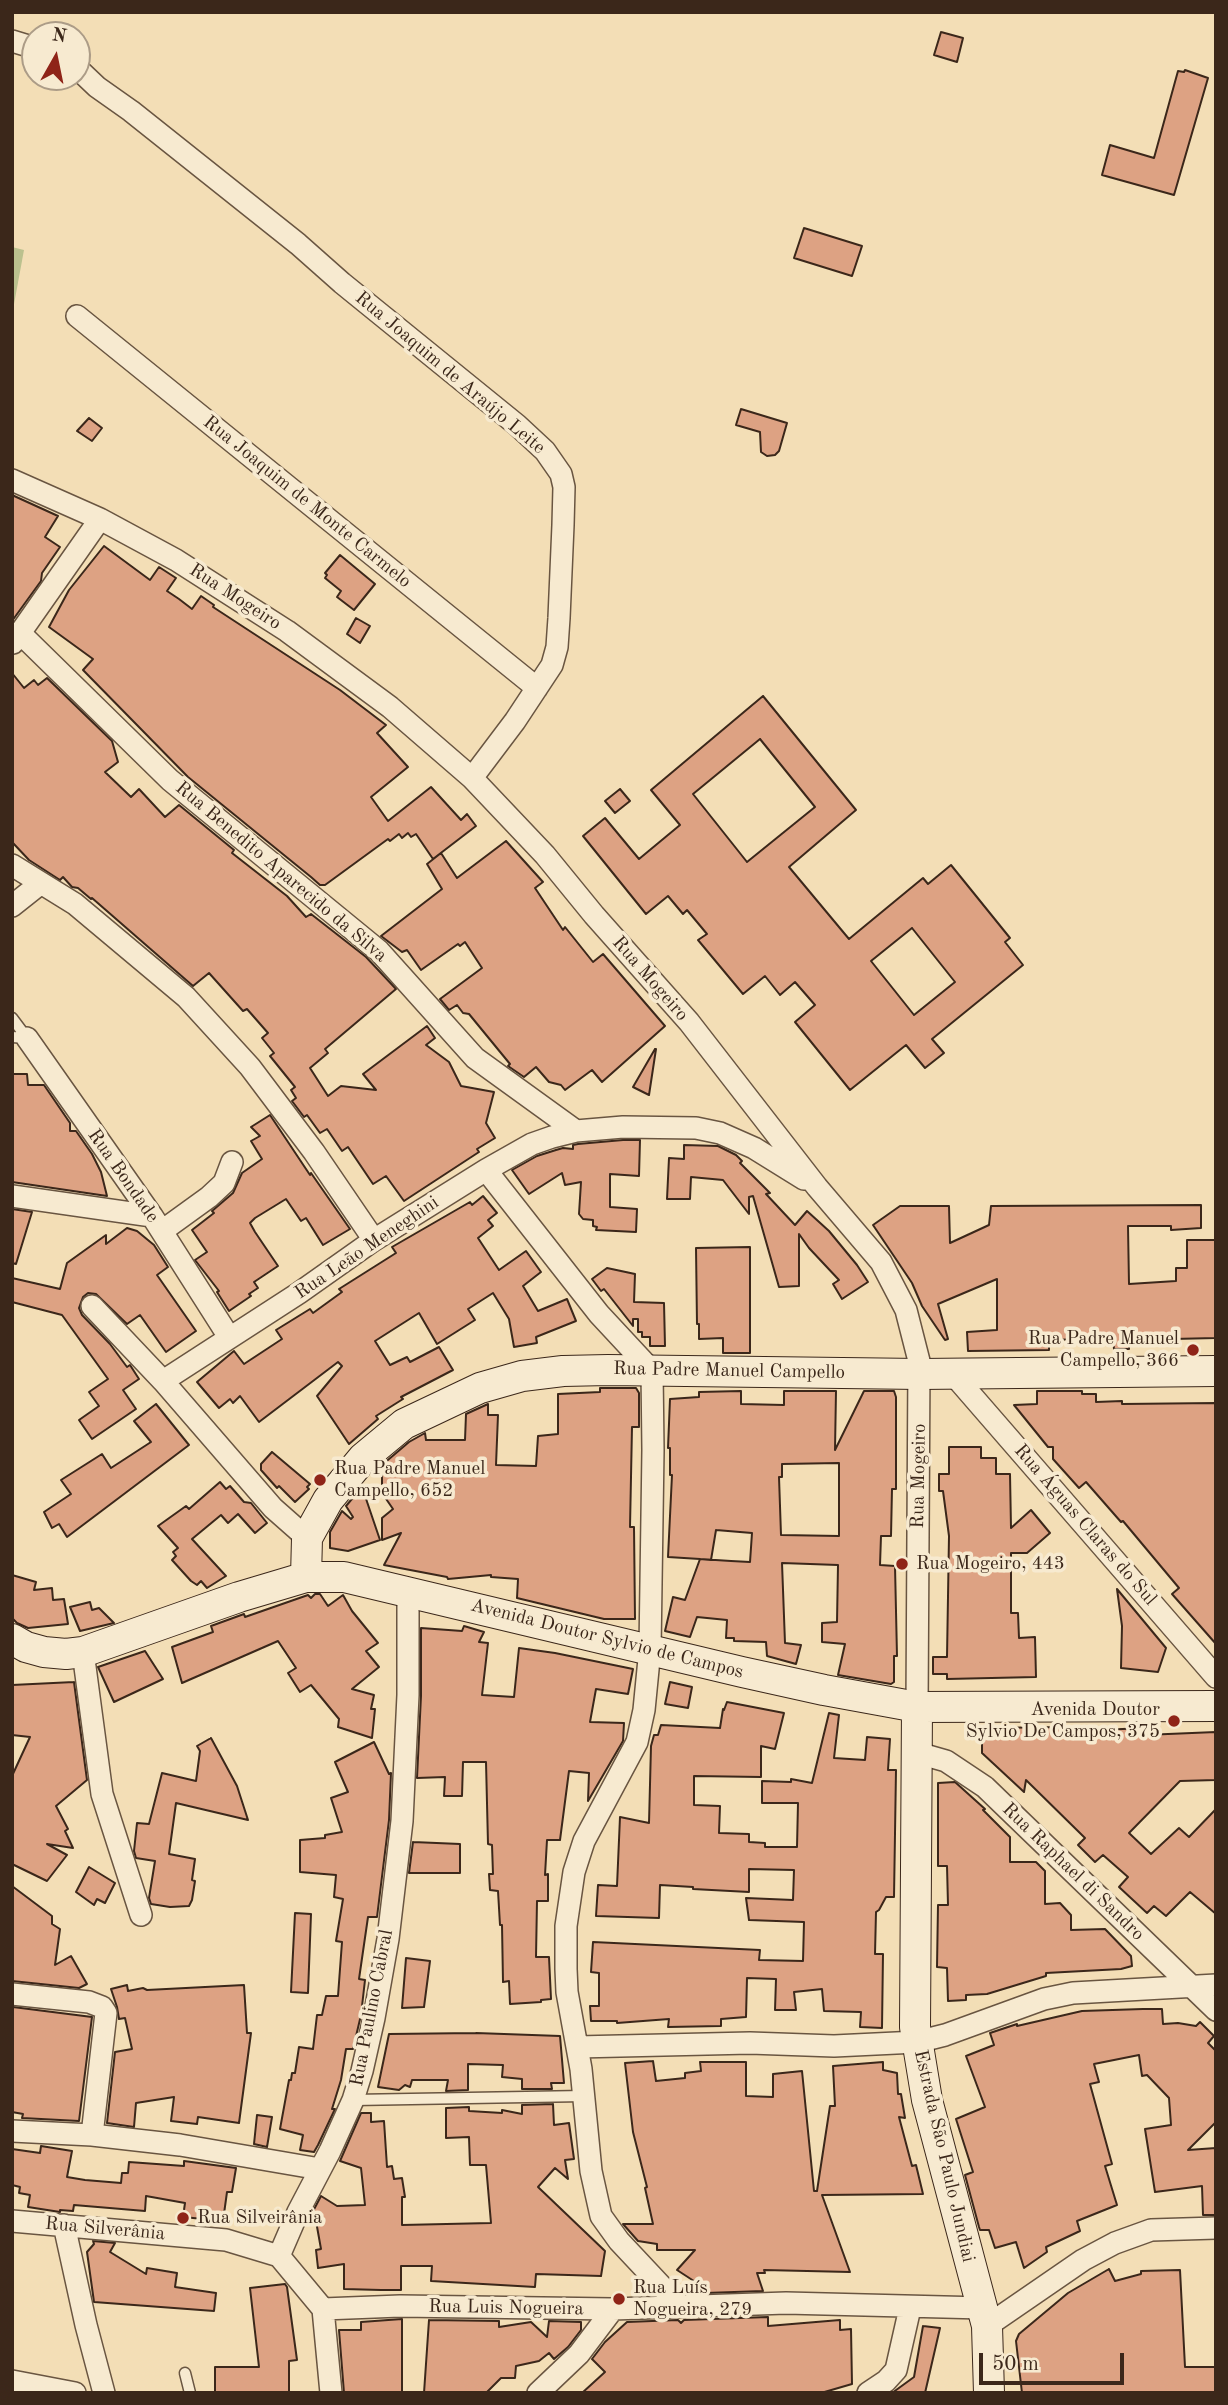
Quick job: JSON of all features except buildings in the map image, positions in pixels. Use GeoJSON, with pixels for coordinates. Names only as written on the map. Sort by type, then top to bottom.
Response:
{"type":"FeatureCollection","features":[{"type":"Feature","properties":{"kind":"main road","name":"Rua Padre Manuel Campello"},"geometry":{"type":"LineString","coordinates":[[307,1538],[328,1500],[363,1458],[404,1424],[480,1388],[522,1376],[563,1371],[920,1374],[1216,1371]]}},
{"type":"Feature","properties":{"kind":"main road"},"geometry":{"type":"LineString","coordinates":[[306,1577],[307,1538]]}},
{"type":"Feature","properties":{"kind":"main road","name":"Avenida Doutor Sylvio de Campos"},"geometry":{"type":"LineString","coordinates":[[12,1639],[26,1647],[44,1651],[66,1654],[83,1652],[239,1597],[306,1577],[344,1577],[824,1690],[917,1707],[1216,1706]]}},
{"type":"Feature","properties":{"kind":"main road","name":"Estrada São Paulo Jundiai"},"geometry":{"type":"LineString","coordinates":[[917,1707],[914,2005],[917,2042],[927,2100],[985,2317],[989,2393]]}},
{"type":"Feature","properties":{"kind":"street","name":"Rua Joaquim de Araújo Leite"},"geometry":{"type":"LineString","coordinates":[[91,81],[298,244],[517,425],[545,451],[561,474],[564,487],[563,525],[557,647],[552,665],[471,778]]}},
{"type":"Feature","properties":{"kind":"street","name":"Rua Joaquim de Monte Carmelo"},"geometry":{"type":"LineString","coordinates":[[77,316],[537,688]]}},
{"type":"Feature","properties":{"kind":"street","name":"Rua Mogeiro"},"geometry":{"type":"LineString","coordinates":[[12,480],[100,519],[176,560],[287,631],[390,707],[471,778],[545,855],[689,1022],[817,1187],[881,1262],[906,1310],[919,1361],[917,1707]]}},
{"type":"Feature","properties":{"kind":"street"},"geometry":{"type":"LineString","coordinates":[[16,639],[100,519]]}},
{"type":"Feature","properties":{"kind":"street","name":"Rua Benedito Aparecido da Silva"},"geometry":{"type":"LineString","coordinates":[[16,639],[170,780],[379,951],[475,1058],[576,1131]]}},
{"type":"Feature","properties":{"kind":"street"},"geometry":{"type":"LineString","coordinates":[[12,865],[75,904],[186,997],[250,1067],[314,1152],[374,1240]]}},
{"type":"Feature","properties":{"kind":"street"},"geometry":{"type":"LineString","coordinates":[[12,906],[41,883]]}},
{"type":"Feature","properties":{"kind":"street","name":"Rua Bondade"},"geometry":{"type":"LineString","coordinates":[[20,1038],[157,1224],[229,1337]]}},
{"type":"Feature","properties":{"kind":"street","name":"Rua Leão Meneghini"},"geometry":{"type":"LineString","coordinates":[[163,1381],[299,1293],[374,1240],[532,1144],[576,1131],[654,1126],[696,1128],[720,1133],[754,1147],[817,1187]]}},
{"type":"Feature","properties":{"kind":"street"},"geometry":{"type":"LineString","coordinates":[[12,1196],[157,1224],[209,1197],[223,1183],[232,1162]]}},
{"type":"Feature","properties":{"kind":"street"},"geometry":{"type":"LineString","coordinates":[[486,1170],[599,1314],[652,1371],[649,1676],[637,1742],[584,1841],[574,1872],[566,1926],[566,1969],[567,1992],[584,2096],[591,2171],[601,2216],[627,2250],[679,2305]]}},
{"type":"Feature","properties":{"kind":"street"},"geometry":{"type":"LineString","coordinates":[[92,1306],[163,1381],[273,1508],[307,1538]]}},
{"type":"Feature","properties":{"kind":"street","name":"Rua Águas Claras do Sul"},"geometry":{"type":"LineString","coordinates":[[953,1374],[1216,1677]]}},
{"type":"Feature","properties":{"kind":"street","name":"Rua Paulino Cabral"},"geometry":{"type":"LineString","coordinates":[[279,2256],[353,2100],[374,2018],[388,1939],[402,1821],[408,1695],[408,1591]]}},
{"type":"Feature","properties":{"kind":"street"},"geometry":{"type":"LineString","coordinates":[[83,1652],[102,1794],[141,1915]]}},
{"type":"Feature","properties":{"kind":"street","name":"Rua Raphael di Sandro"},"geometry":{"type":"LineString","coordinates":[[918,1753],[946,1761],[985,1787],[1216,2010]]}},
{"type":"Feature","properties":{"kind":"street"},"geometry":{"type":"LineString","coordinates":[[577,2047],[750,2043],[834,2046],[917,2042],[945,2035],[1044,1999],[1073,1993],[1216,1985]]}},
{"type":"Feature","properties":{"kind":"street"},"geometry":{"type":"LineString","coordinates":[[12,1994],[89,2002],[102,2007],[107,2019],[92,2135]]}},
{"type":"Feature","properties":{"kind":"street"},"geometry":{"type":"LineString","coordinates":[[12,2131],[92,2135],[193,2147],[320,2169]]}},
{"type":"Feature","properties":{"kind":"street","name":"Rua Silverânia"},"geometry":{"type":"LineString","coordinates":[[12,2221],[226,2240],[279,2256]]}},
{"type":"Feature","properties":{"kind":"street"},"geometry":{"type":"LineString","coordinates":[[64,2225],[104,2393]]}},
{"type":"Feature","properties":{"kind":"street"},"geometry":{"type":"LineString","coordinates":[[985,2317],[1115,2243],[1151,2230],[1216,2228]]}},
{"type":"Feature","properties":{"kind":"street"},"geometry":{"type":"LineString","coordinates":[[279,2256],[323,2309],[331,2393]]}},
{"type":"Feature","properties":{"kind":"street","name":"Rua Luis Nogueira"},"geometry":{"type":"LineString","coordinates":[[323,2309],[400,2306],[613,2309],[786,2303],[910,2308],[985,2317]]}},
{"type":"Feature","properties":{"kind":"street"},"geometry":{"type":"LineString","coordinates":[[868,2393],[886,2381],[896,2370],[910,2308]]}},
{"type":"Feature","properties":{"kind":"street"},"geometry":{"type":"LineString","coordinates":[[538,2393],[579,2354],[613,2309]]}},
{"type":"Feature","properties":{"kind":"street"},"geometry":{"type":"LineString","coordinates":[[12,2381],[75,2393]]}},
{"type":"Feature","properties":{"kind":"lane","name":"Rua Bondade"},"geometry":{"type":"LineString","coordinates":[[12,1018],[20,1038]]}},
{"type":"Feature","properties":{"kind":"lane"},"geometry":{"type":"LineString","coordinates":[[353,2100],[584,2096]]}},
{"type":"Feature","properties":{"kind":"lane"},"geometry":{"type":"LineString","coordinates":[[185,2374],[190,2393]]}},
{"type":"Feature","properties":{"kind":"green space"},"geometry":{"type":"Polygon","coordinates":[[[12,247],[24,250],[12,315],[12,247]]]}},
{"type":"Feature","properties":{"kind":"place","name":"Rua Padre Manuel Campello, 366"},"geometry":{"type":"Point","coordinates":[1193,1350]}},
{"type":"Feature","properties":{"kind":"place","name":"Rua Padre Manuel Campello, 652"},"geometry":{"type":"Point","coordinates":[320,1480]}},
{"type":"Feature","properties":{"kind":"place","name":"Rua Mogeiro, 443"},"geometry":{"type":"Point","coordinates":[902,1564]}},
{"type":"Feature","properties":{"kind":"place","name":"Avenida Doutor Sylvio De Campos, 375"},"geometry":{"type":"Point","coordinates":[1174,1721]}},
{"type":"Feature","properties":{"kind":"place","name":"Rua Silveirânia"},"geometry":{"type":"Point","coordinates":[183,2218]}},
{"type":"Feature","properties":{"kind":"place","name":"Rua Luís Nogueira, 279"},"geometry":{"type":"Point","coordinates":[619,2299]}}]}
